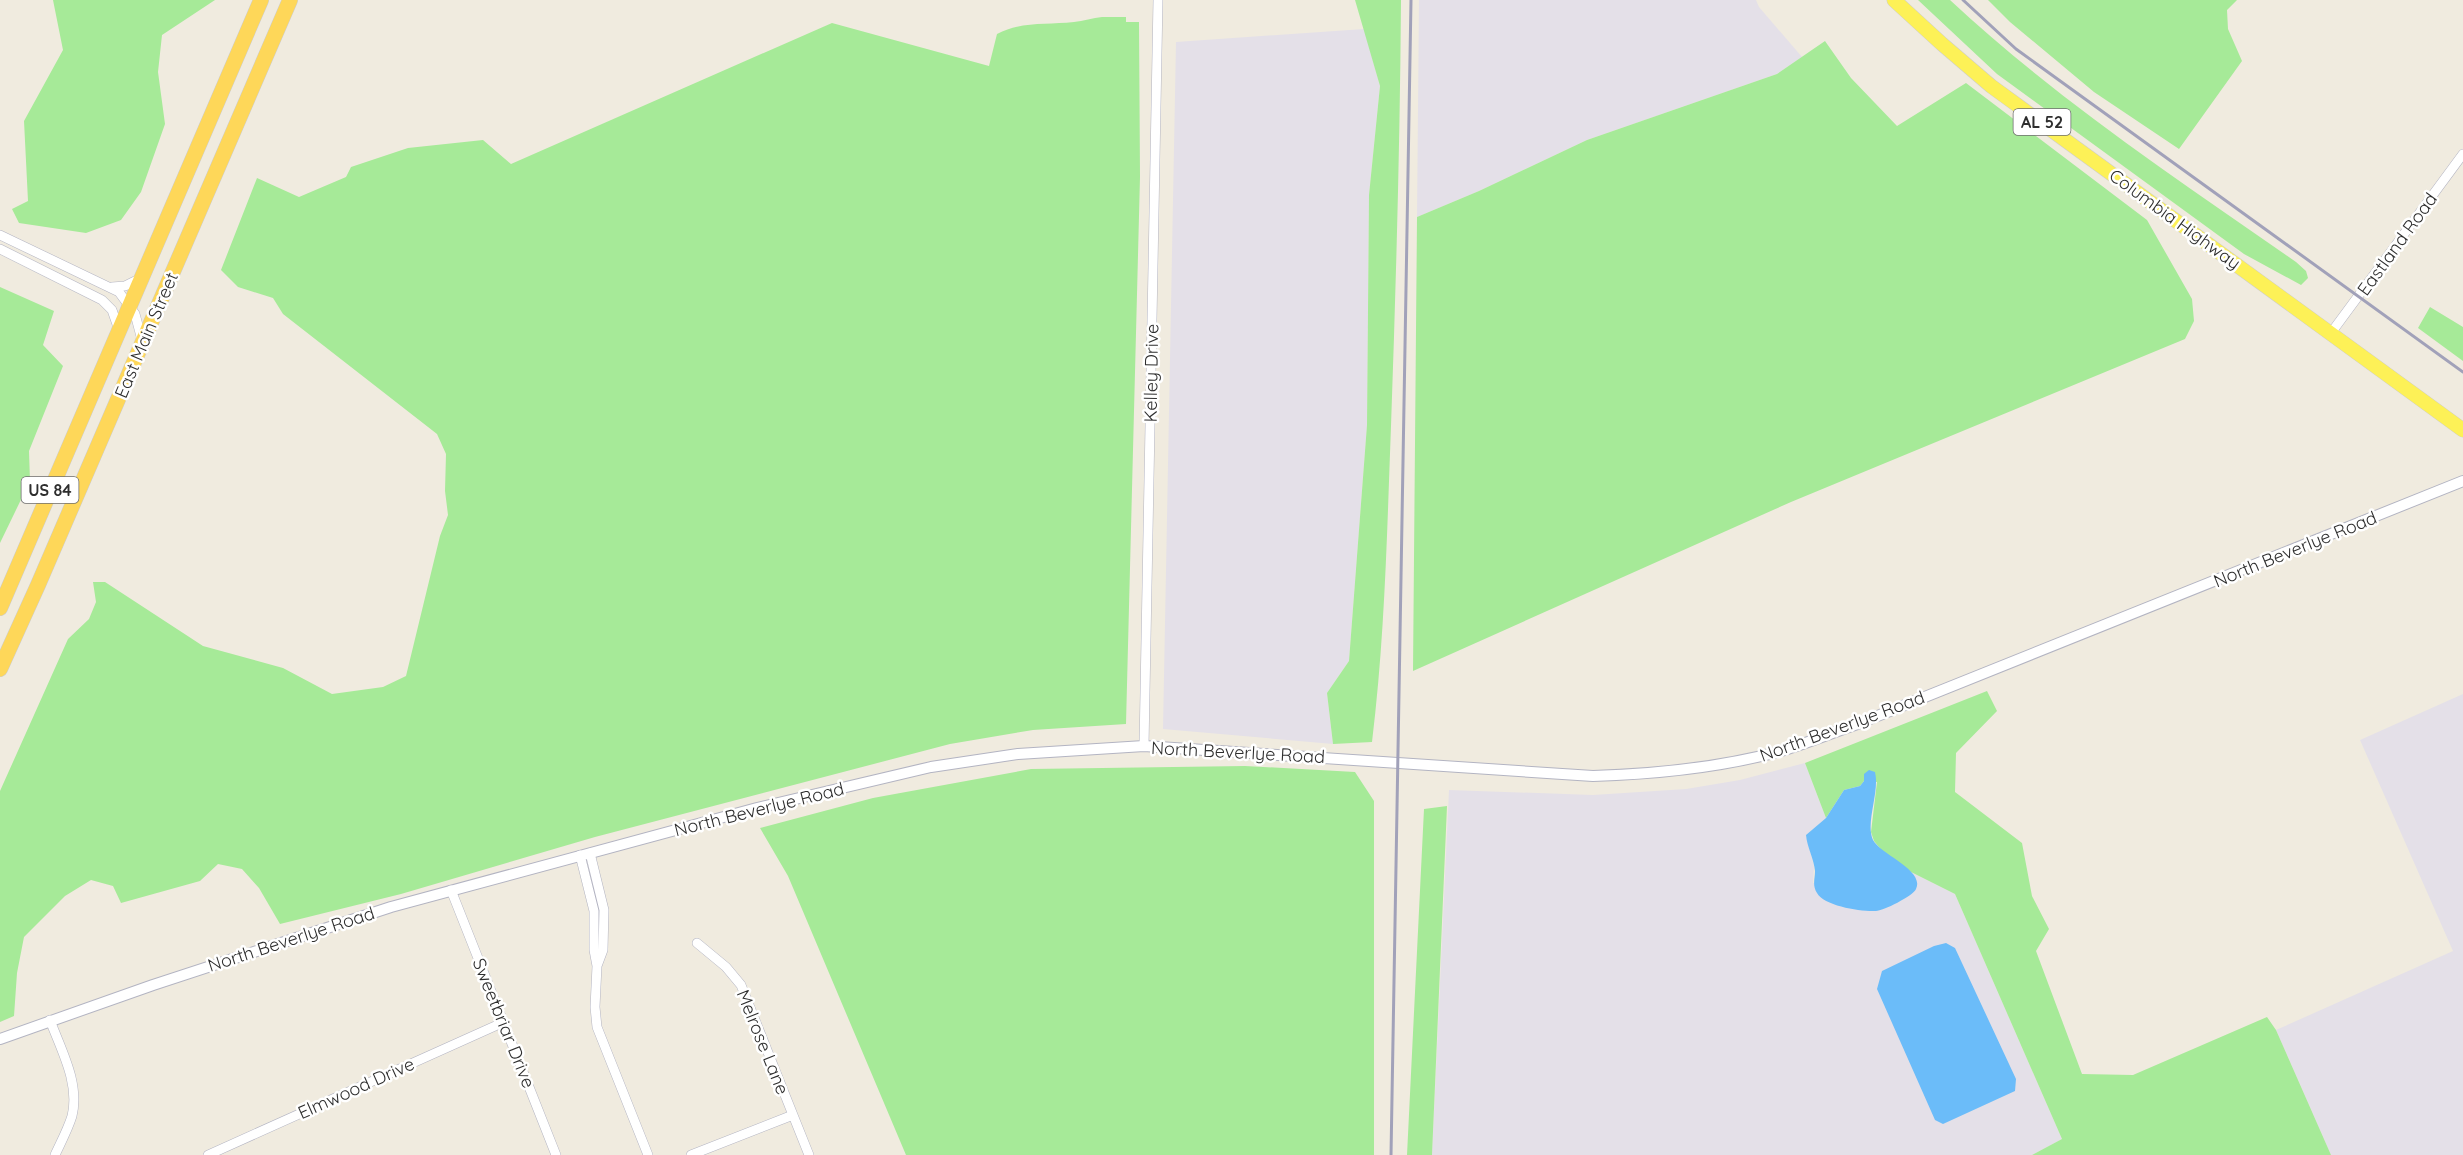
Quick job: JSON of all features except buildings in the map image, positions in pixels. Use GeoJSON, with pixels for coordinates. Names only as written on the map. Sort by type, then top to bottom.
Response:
{"type":"FeatureCollection","features":[{"type":"Feature","properties":{"kind":"highway","name":"East Main Street"},"geometry":{"type":"LineString","coordinates":[[0,608],[261,0]]}},
{"type":"Feature","properties":{"kind":"highway","name":"East Main Street"},"geometry":{"type":"LineString","coordinates":[[0,669],[290,0]]}},
{"type":"Feature","properties":{"kind":"main road","name":"Columbia Highway"},"geometry":{"type":"LineString","coordinates":[[1894,0],[1991,86],[2463,430]]}},
{"type":"Feature","properties":{"kind":"street","name":"Kelley Drive"},"geometry":{"type":"LineString","coordinates":[[1144,747],[1158,0]]}},
{"type":"Feature","properties":{"kind":"street","name":"Eastland Road"},"geometry":{"type":"LineString","coordinates":[[2331,333],[2463,154]]}},
{"type":"Feature","properties":{"kind":"street"},"geometry":{"type":"LineString","coordinates":[[0,235],[112,287],[130,304],[143,343]]}},
{"type":"Feature","properties":{"kind":"street"},"geometry":{"type":"LineString","coordinates":[[0,249],[102,300],[112,309],[119,330]]}},
{"type":"Feature","properties":{"kind":"street"},"geometry":{"type":"LineString","coordinates":[[112,287],[124,286],[141,278]]}},
{"type":"Feature","properties":{"kind":"street","name":"North Beverlye Road"},"geometry":{"type":"LineString","coordinates":[[0,1039],[335,924],[451,890],[757,808],[931,767],[1018,754],[1144,747],[1397,762],[1554,775],[1655,773],[1721,765],[1783,750],[1860,723],[2463,481]]}},
{"type":"Feature","properties":{"kind":"street"},"geometry":{"type":"LineString","coordinates":[[585,854],[594,911],[597,1027],[648,1155]]}},
{"type":"Feature","properties":{"kind":"street","name":"Sweetbriar Drive"},"geometry":{"type":"LineString","coordinates":[[451,890],[556,1155]]}},
{"type":"Feature","properties":{"kind":"street","name":"Melrose Lane"},"geometry":{"type":"LineString","coordinates":[[697,943],[726,967],[741,985],[809,1155]]}},
{"type":"Feature","properties":{"kind":"street"},"geometry":{"type":"LineString","coordinates":[[50,1020],[69,1068],[74,1090],[72,1118],[55,1155]]}},
{"type":"Feature","properties":{"kind":"street","name":"Elmwood Drive"},"geometry":{"type":"LineString","coordinates":[[208,1155],[504,1022]]}},
{"type":"Feature","properties":{"kind":"street"},"geometry":{"type":"LineString","coordinates":[[692,1155],[793,1115]]}},
{"type":"Feature","properties":{"kind":"shaded area"},"geometry":{"type":"Polygon","coordinates":[[[1419,0],[1756,0],[1759,7],[1802,57],[1777,74],[1587,140],[1479,191],[1417,217],[1419,0]]]}},
{"type":"Feature","properties":{"kind":"shaded area"},"geometry":{"type":"Polygon","coordinates":[[[1364,29],[1380,86],[1369,195],[1367,425],[1349,661],[1327,693],[1333,744],[1163,729],[1176,42],[1364,29]]]}},
{"type":"Feature","properties":{"kind":"shaded area"},"geometry":{"type":"Polygon","coordinates":[[[2463,694],[2463,1155],[2331,1155],[2276,1030],[2453,951],[2360,740],[2463,694]]]}},
{"type":"Feature","properties":{"kind":"shaded area"},"geometry":{"type":"Polygon","coordinates":[[[1805,763],[1826,818],[1806,835],[1814,866],[1813,883],[1917,881],[1911,872],[1955,894],[2062,1139],[2032,1155],[1432,1155],[1449,790],[1593,795],[1686,789],[1740,780],[1805,763]]]}},
{"type":"Feature","properties":{"kind":"green space"},"geometry":{"type":"Polygon","coordinates":[[[53,0],[215,0],[162,35],[158,72],[165,124],[141,192],[121,220],[86,233],[19,223],[12,209],[28,201],[24,121],[63,50],[53,0]]]}},
{"type":"Feature","properties":{"kind":"green space"},"geometry":{"type":"Polygon","coordinates":[[[1355,0],[1401,0],[1395,320],[1385,584],[1372,742],[1333,744],[1327,693],[1349,661],[1367,425],[1369,195],[1380,86],[1355,0]]]}},
{"type":"Feature","properties":{"kind":"green space"},"geometry":{"type":"Polygon","coordinates":[[[1918,0],[1950,0],[1990,36],[2075,105],[2296,262],[2306,271],[2308,278],[2301,285],[2244,254],[1997,74],[1918,0]]]}},
{"type":"Feature","properties":{"kind":"green space"},"geometry":{"type":"Polygon","coordinates":[[[1988,0],[2237,0],[2227,10],[2228,29],[2242,61],[2179,149],[2094,92],[2010,22],[1988,0]]]}},
{"type":"Feature","properties":{"kind":"green space"},"geometry":{"type":"Polygon","coordinates":[[[1102,17],[1126,17],[1126,22],[1139,22],[1140,177],[1126,724],[1033,730],[950,744],[595,837],[401,894],[280,924],[259,888],[242,869],[218,864],[200,881],[121,903],[113,886],[91,880],[65,896],[24,937],[17,973],[14,1016],[0,1022],[0,791],[68,639],[89,619],[96,602],[93,582],[105,582],[203,646],[283,668],[332,694],[383,687],[406,676],[440,536],[448,515],[445,491],[446,454],[437,434],[283,314],[273,298],[238,287],[221,270],[257,178],[299,197],[346,177],[351,167],[408,148],[483,140],[511,164],[832,23],[989,66],[997,34],[1006,30],[1025,25],[1074,22],[1102,17]]]}},
{"type":"Feature","properties":{"kind":"green space"},"geometry":{"type":"Polygon","coordinates":[[[1825,41],[1851,78],[1897,126],[1966,83],[2147,220],[2192,299],[2194,321],[2185,339],[1791,502],[1413,671],[1417,217],[1479,191],[1587,140],[1777,74],[1825,41]]]}},
{"type":"Feature","properties":{"kind":"green space"},"geometry":{"type":"Polygon","coordinates":[[[0,287],[54,311],[43,345],[63,366],[29,451],[30,481],[0,543],[0,287]]]}},
{"type":"Feature","properties":{"kind":"green space"},"geometry":{"type":"Polygon","coordinates":[[[2430,307],[2463,327],[2463,361],[2418,328],[2430,307]]]}},
{"type":"Feature","properties":{"kind":"green space"},"geometry":{"type":"Polygon","coordinates":[[[1987,691],[1997,711],[1956,753],[1955,792],[2022,843],[2032,896],[2049,929],[2036,951],[2082,1074],[2133,1075],[2267,1017],[2276,1030],[2331,1155],[2032,1155],[2062,1139],[1955,894],[1911,872],[1883,852],[1874,841],[1871,832],[1877,782],[1864,781],[1860,786],[1844,790],[1826,818],[1805,763],[1987,691]]]}},
{"type":"Feature","properties":{"kind":"green space"},"geometry":{"type":"Polygon","coordinates":[[[1245,766],[1355,772],[1374,801],[1374,1155],[906,1155],[788,876],[760,828],[873,798],[1031,769],[1245,766]]]}},
{"type":"Feature","properties":{"kind":"green space"},"geometry":{"type":"Polygon","coordinates":[[[1447,806],[1432,1155],[1407,1155],[1424,809],[1447,806]]]}},
{"type":"Feature","properties":{"kind":"water"},"geometry":{"type":"Polygon","coordinates":[[[1869,770],[1875,772],[1876,780],[1871,825],[1873,840],[1908,869],[1917,882],[1914,892],[1891,906],[1876,911],[1835,905],[1821,898],[1815,887],[1815,871],[1806,835],[1826,818],[1844,790],[1860,786],[1864,781],[1864,774],[1869,770]]]}},
{"type":"Feature","properties":{"kind":"water"},"geometry":{"type":"Polygon","coordinates":[[[1946,943],[1955,948],[2016,1079],[2015,1091],[1943,1124],[1935,1120],[1877,989],[1882,971],[1934,946],[1946,943]]]}},
{"type":"Feature","properties":{"kind":"railway"},"geometry":{"type":"LineString","coordinates":[[1391,1155],[1411,0]]}},
{"type":"Feature","properties":{"kind":"railway"},"geometry":{"type":"LineString","coordinates":[[1963,0],[2016,49],[2463,372]]}}]}
